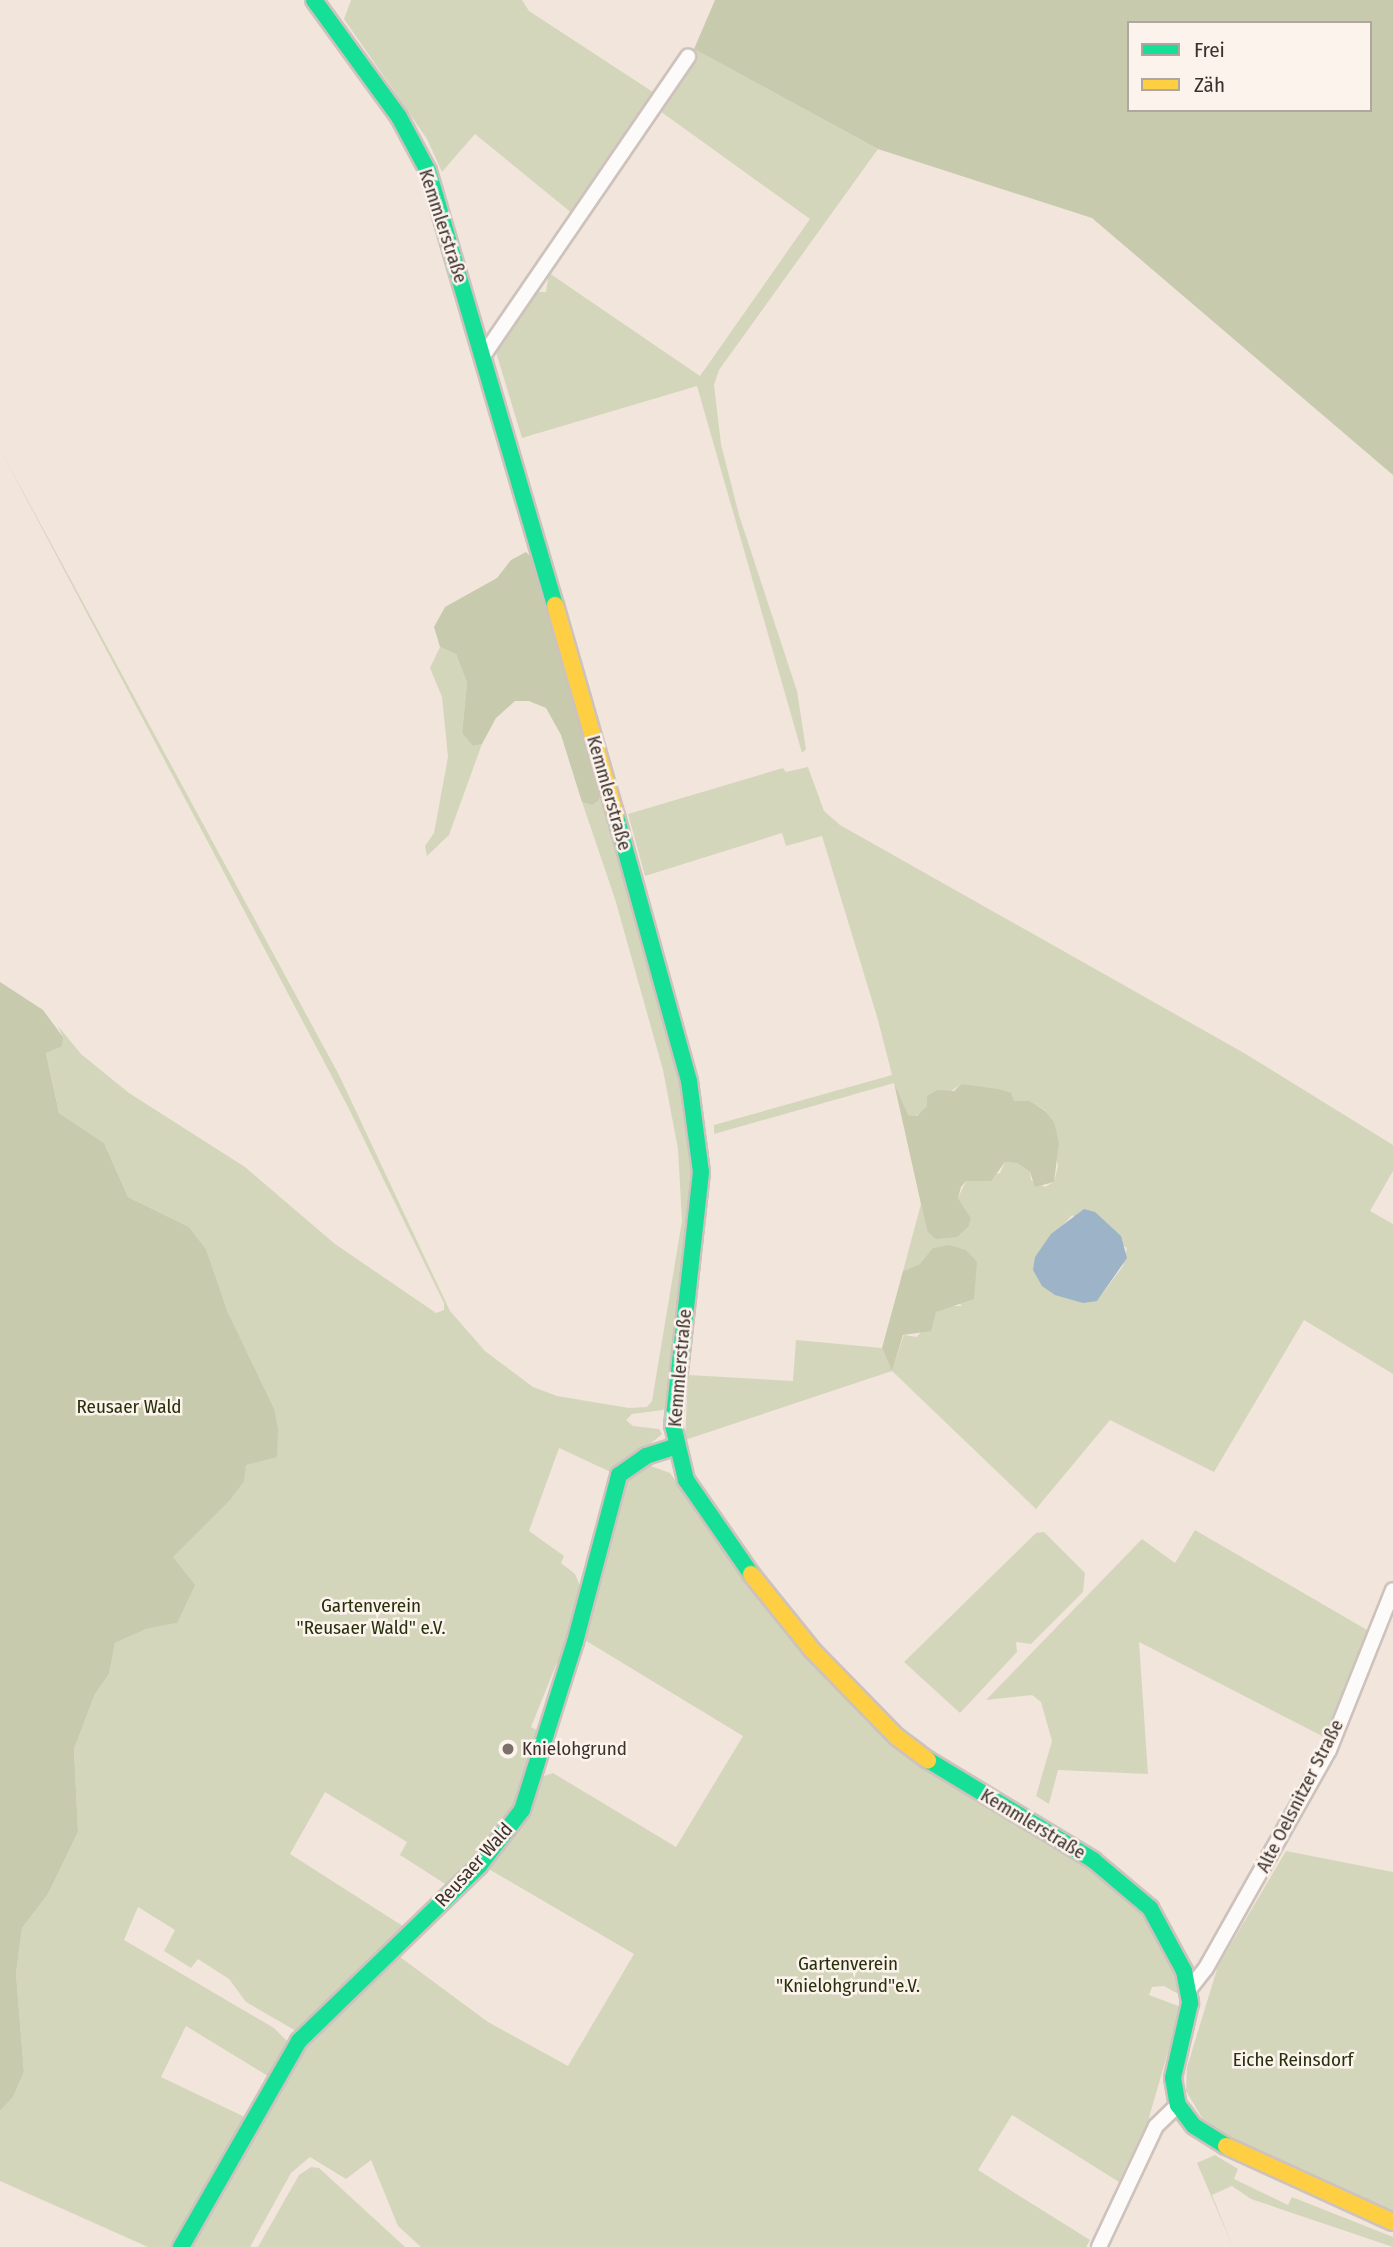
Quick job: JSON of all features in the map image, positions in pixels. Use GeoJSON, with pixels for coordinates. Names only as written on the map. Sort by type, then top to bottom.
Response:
{"type":"FeatureCollection","features":[{"type":"Feature","properties":{"kind":"street","name":"Kemmlerstraße"},"geometry":{"type":"LineString","coordinates":[[314,0],[399,117],[428,171],[615,812],[696,1124],[699,1209],[674,1402],[674,1447],[686,1480],[723,1540],[859,1701],[935,1765],[1127,1885],[1164,1927],[1184,1970],[1188,1992],[1186,2027],[1173,2078],[1178,2105]]}},
{"type":"Feature","properties":{"kind":"street"},"geometry":{"type":"LineString","coordinates":[[483,356],[688,57]]}},
{"type":"Feature","properties":{"kind":"street","name":"Reusaer Wald"},"geometry":{"type":"LineString","coordinates":[[181,2247],[299,2041],[479,1866],[522,1810],[575,1642],[619,1475],[646,1456],[674,1447]]}},
{"type":"Feature","properties":{"kind":"street","name":"Alte Oelsnitzer Straße"},"geometry":{"type":"LineString","coordinates":[[1188,1992],[1206,1968],[1329,1750],[1393,1590]]}},
{"type":"Feature","properties":{"kind":"street"},"geometry":{"type":"LineString","coordinates":[[1099,2247],[1156,2126],[1178,2105],[1194,2126],[1234,2152],[1393,2222]]}},
{"type":"Feature","properties":{"kind":"green space"},"geometry":{"type":"Polygon","coordinates":[[[351,0],[522,0],[529,11],[659,96],[619,152],[612,152],[601,167],[601,174],[573,214],[475,134],[442,172],[427,139],[344,19],[351,0]]]}},
{"type":"Feature","properties":{"kind":"green space"},"geometry":{"type":"Polygon","coordinates":[[[715,0],[1393,0],[1393,475],[1092,218],[878,149],[694,49],[715,0]]]}},
{"type":"Feature","properties":{"kind":"green space"},"geometry":{"type":"Polygon","coordinates":[[[694,49],[878,149],[719,370],[714,385],[721,444],[739,515],[797,691],[806,749],[802,753],[697,386],[522,438],[496,352],[535,292],[546,292],[549,273],[700,376],[810,219],[660,111],[693,63],[694,49]]]}},
{"type":"Feature","properties":{"kind":"green space","name":"Gartenverein \"Reusaer Wald\" e.V."},"geometry":{"type":"Polygon","coordinates":[[[0,449],[339,1075],[450,1311],[485,1351],[533,1387],[557,1396],[629,1408],[647,1407],[652,1401],[682,1221],[678,1149],[663,1070],[615,899],[582,802],[592,805],[600,787],[681,1086],[694,1176],[667,1405],[663,1410],[632,1414],[626,1420],[633,1426],[659,1429],[662,1434],[615,1474],[559,1448],[529,1531],[564,1556],[561,1563],[575,1574],[584,1595],[568,1654],[556,1665],[531,1727],[544,1734],[529,1788],[488,1839],[480,1842],[482,1846],[450,1887],[400,1855],[407,1842],[325,1792],[290,1854],[409,1930],[303,2035],[246,2002],[229,1979],[198,1959],[191,1968],[164,1951],[175,1930],[138,1907],[124,1940],[274,2028],[290,2044],[271,2078],[186,2026],[161,2077],[249,2119],[177,2247],[148,2247],[0,2181],[0,2111],[13,2097],[24,2072],[16,1974],[22,1928],[48,1894],[78,1832],[74,1749],[95,1694],[109,1674],[115,1643],[146,1629],[177,1623],[172,1557],[184,1541],[228,1313],[206,1249],[189,1227],[128,1197],[104,1143],[59,1113],[46,1052],[63,1037],[58,1026],[81,1054],[129,1093],[245,1167],[335,1244],[436,1313],[444,1310],[444,1303],[348,1107],[0,449]]]}},
{"type":"Feature","properties":{"kind":"green space"},"geometry":{"type":"Polygon","coordinates":[[[526,552],[535,561],[600,787],[599,800],[592,805],[582,802],[561,735],[546,708],[529,701],[515,701],[496,718],[482,744],[473,746],[462,733],[467,683],[456,654],[440,647],[434,627],[445,607],[497,578],[511,560],[526,552]]]}},
{"type":"Feature","properties":{"kind":"green space"},"geometry":{"type":"Polygon","coordinates":[[[440,647],[456,654],[467,683],[462,733],[473,746],[482,744],[449,835],[427,856],[425,846],[434,833],[448,757],[442,697],[430,668],[440,647]]]}},
{"type":"Feature","properties":{"kind":"green space"},"geometry":{"type":"Polygon","coordinates":[[[808,767],[824,811],[840,825],[1244,1053],[1393,1145],[1393,1171],[1370,1211],[1393,1224],[1393,1374],[1304,1320],[1214,1472],[1110,1420],[1036,1509],[892,1371],[685,1440],[688,1375],[793,1381],[796,1340],[882,1348],[892,1370],[904,1335],[917,1337],[936,1312],[947,1306],[962,1306],[920,1264],[903,1271],[921,1204],[927,1231],[969,1226],[971,1218],[958,1198],[966,1181],[1000,1173],[1005,1162],[1017,1163],[1030,1172],[1031,1180],[1045,1187],[1054,1182],[1058,1166],[1045,1110],[1030,1101],[1014,1101],[961,1084],[916,1116],[907,1115],[894,1083],[714,1134],[714,1125],[892,1075],[822,836],[786,846],[782,833],[645,876],[628,814],[783,768],[786,772],[808,767]],[[1072,1215],[1035,1257],[1097,1301],[1123,1266],[1127,1248],[1072,1215]]]}},
{"type":"Feature","properties":{"kind":"green space","name":"Reusaer Wald"},"geometry":{"type":"Polygon","coordinates":[[[0,982],[43,1010],[63,1037],[62,1046],[46,1053],[59,1113],[104,1143],[128,1197],[189,1227],[206,1249],[228,1313],[274,1409],[278,1429],[277,1457],[246,1465],[244,1481],[230,1500],[173,1557],[195,1585],[177,1623],[146,1629],[115,1643],[109,1674],[95,1694],[74,1749],[78,1832],[48,1894],[22,1928],[16,1974],[24,2072],[13,2097],[0,2111],[0,982]]]}},
{"type":"Feature","properties":{"kind":"green space"},"geometry":{"type":"Polygon","coordinates":[[[894,1083],[908,1115],[917,1116],[927,1106],[927,1096],[937,1090],[954,1091],[961,1084],[998,1089],[1011,1093],[1014,1101],[1030,1101],[1044,1110],[1054,1122],[1059,1143],[1054,1182],[1035,1187],[1030,1172],[1017,1163],[1005,1162],[991,1181],[966,1181],[958,1198],[971,1218],[969,1226],[957,1237],[936,1239],[927,1231],[894,1083]]]}},
{"type":"Feature","properties":{"kind":"green space"},"geometry":{"type":"Polygon","coordinates":[[[949,1245],[966,1250],[977,1262],[974,1299],[936,1312],[931,1331],[903,1335],[892,1371],[882,1348],[903,1271],[920,1264],[933,1248],[949,1245]]]}},
{"type":"Feature","properties":{"kind":"green space","name":"Gartenverein \"Knielohgrund\"e.V."},"geometry":{"type":"Polygon","coordinates":[[[648,1465],[670,1473],[780,1623],[867,1722],[945,1778],[1046,1839],[1144,1910],[1176,1974],[1180,1995],[1164,1986],[1152,1987],[1149,1995],[1181,2007],[1148,2121],[1119,2182],[1012,2115],[978,2170],[1090,2240],[1086,2247],[421,2247],[398,2226],[371,2160],[346,2179],[310,2157],[291,2173],[250,2247],[186,2247],[294,2062],[396,1954],[488,2022],[568,2066],[634,1954],[487,1868],[541,1777],[553,1773],[676,1847],[743,1736],[583,1639],[628,1477],[648,1465]]]}},
{"type":"Feature","properties":{"kind":"green space"},"geometry":{"type":"Polygon","coordinates":[[[1195,1530],[1367,1630],[1326,1738],[1139,1642],[1148,1774],[1058,1770],[1049,1804],[1036,1796],[1052,1741],[1041,1702],[1032,1695],[986,1700],[1142,1539],[1175,1563],[1195,1530]]]}},
{"type":"Feature","properties":{"kind":"green space"},"geometry":{"type":"Polygon","coordinates":[[[1044,1532],[1085,1573],[1083,1592],[1031,1644],[1016,1642],[1017,1652],[960,1713],[904,1662],[1036,1533],[1044,1532]]]}},
{"type":"Feature","properties":{"kind":"green space","name":"Eiche Reinsdorf"},"geometry":{"type":"Polygon","coordinates":[[[1286,1851],[1393,1872],[1393,2212],[1288,2171],[1230,2140],[1204,2121],[1186,2091],[1187,2067],[1218,1966],[1286,1851]]]}},
{"type":"Feature","properties":{"kind":"green space"},"geometry":{"type":"Polygon","coordinates":[[[1215,2155],[1238,2169],[1234,2179],[1288,2205],[1292,2197],[1393,2237],[1393,2247],[1251,2199],[1232,2186],[1212,2195],[1233,2247],[1197,2163],[1215,2155]]]}},
{"type":"Feature","properties":{"kind":"green space"},"geometry":{"type":"Polygon","coordinates":[[[311,2167],[319,2168],[405,2247],[258,2247],[299,2175],[311,2167]]]}},
{"type":"Feature","properties":{"kind":"water"},"geometry":{"type":"Polygon","coordinates":[[[1084,1209],[1095,1212],[1121,1236],[1127,1258],[1097,1301],[1083,1303],[1055,1295],[1042,1286],[1033,1270],[1035,1257],[1051,1234],[1084,1209]]]}},
{"type":"Feature","properties":{"kind":"traffic: fast"},"geometry":{"type":"LineString","coordinates":[[314,0],[399,117],[428,171],[555,605]]}},
{"type":"Feature","properties":{"kind":"traffic: fast"},"geometry":{"type":"LineString","coordinates":[[616,816],[689,1081],[701,1172],[673,1425],[686,1480],[751,1574]]}},
{"type":"Feature","properties":{"kind":"traffic: fast"},"geometry":{"type":"LineString","coordinates":[[181,2247],[299,2041],[479,1866],[522,1810],[575,1642],[619,1475],[646,1456],[674,1447]]}},
{"type":"Feature","properties":{"kind":"traffic: fast"},"geometry":{"type":"LineString","coordinates":[[928,1760],[1093,1860],[1150,1908],[1184,1971],[1190,2003],[1173,2078],[1178,2105],[1194,2126],[1226,2146]]}},
{"type":"Feature","properties":{"kind":"traffic: slow"},"geometry":{"type":"LineString","coordinates":[[555,605],[616,816]]}},
{"type":"Feature","properties":{"kind":"traffic: slow"},"geometry":{"type":"LineString","coordinates":[[751,1574],[812,1650],[897,1737],[928,1760]]}},
{"type":"Feature","properties":{"kind":"traffic: slow"},"geometry":{"type":"LineString","coordinates":[[1226,2146],[1393,2222]]}},
{"type":"Feature","properties":{"kind":"place","name":"Knielohgrund"},"geometry":{"type":"Point","coordinates":[508,1749]}}]}
